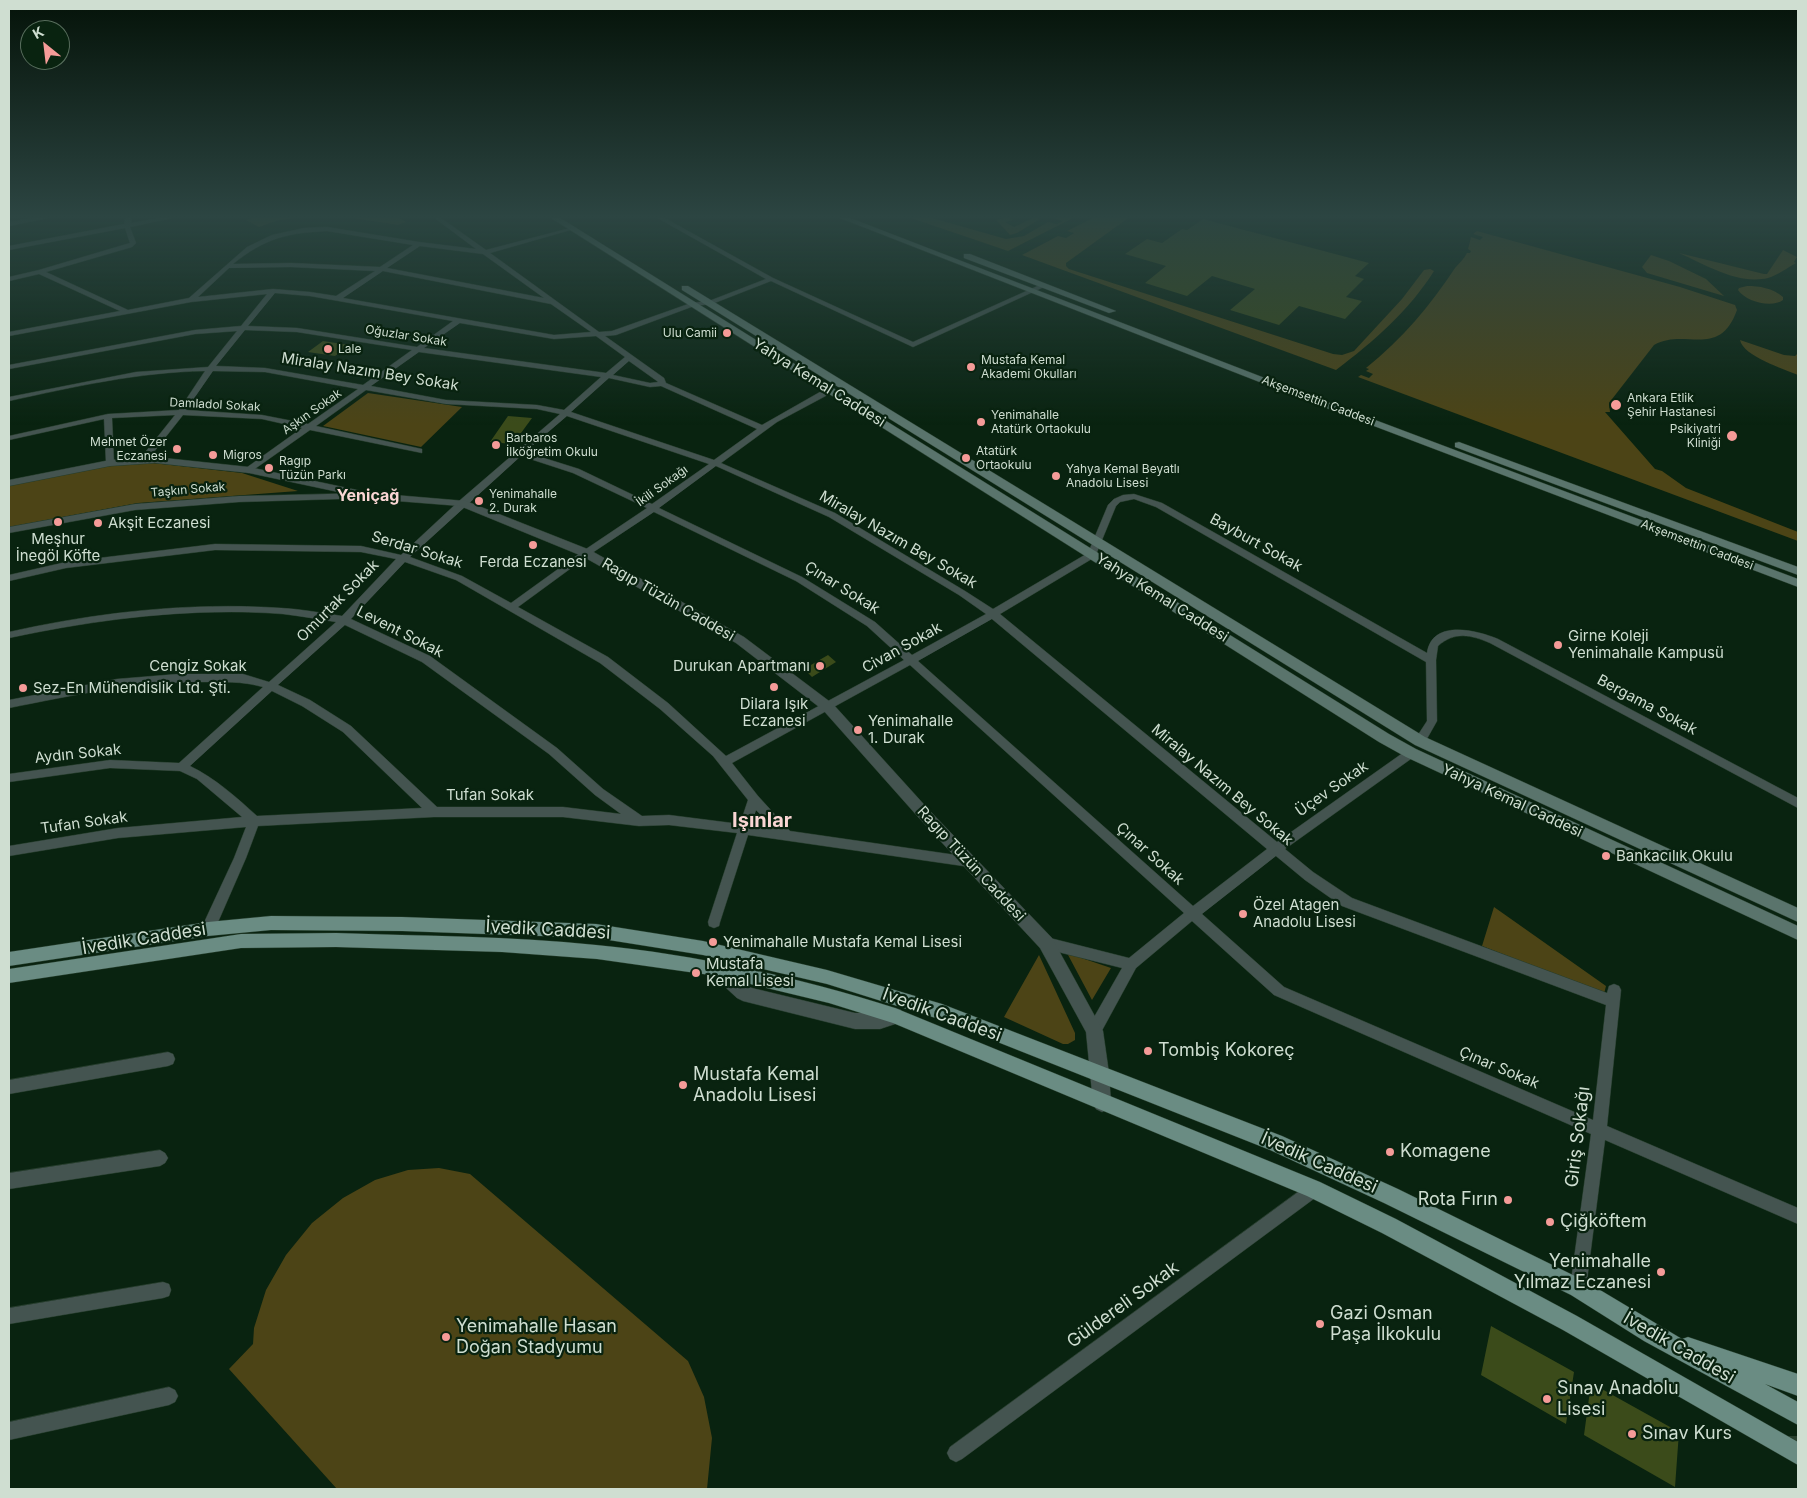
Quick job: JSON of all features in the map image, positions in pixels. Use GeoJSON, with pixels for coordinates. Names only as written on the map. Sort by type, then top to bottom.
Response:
{"type":"FeatureCollection","features":[{"type":"Feature","properties":{"kind":"main road","name":"Yahya Kemal Caddesi"},"geometry":{"type":"LineString","coordinates":[[664,286],[1384,738],[1415,747],[1798,915]]}},
{"type":"Feature","properties":{"kind":"main road","name":"Yahya Kemal Caddesi"},"geometry":{"type":"LineString","coordinates":[[682,286],[1096,542],[1415,747],[1798,933]]}},
{"type":"Feature","properties":{"kind":"main road","name":"Akşemsettin Caddesi"},"geometry":{"type":"LineString","coordinates":[[1018,286],[1798,583]]}},
{"type":"Feature","properties":{"kind":"main road"},"geometry":{"type":"LineString","coordinates":[[1046,286],[1123,316]]}},
{"type":"Feature","properties":{"kind":"main road","name":"Akşemsettin Caddesi"},"geometry":{"type":"LineString","coordinates":[[1205,348],[1281,377]]}},
{"type":"Feature","properties":{"kind":"main road","name":"Akşemsettin Caddesi"},"geometry":{"type":"LineString","coordinates":[[1320,392],[1798,571]]}},
{"type":"Feature","properties":{"kind":"main road","name":"İvedik Caddesi"},"geometry":{"type":"LineString","coordinates":[[9,959],[208,929],[271,923],[392,924],[596,931],[652,939],[827,976],[942,1012],[1275,1143],[1391,1196],[1578,1288],[1651,1334],[1798,1414]]}},
{"type":"Feature","properties":{"kind":"main road","name":"İvedik Caddesi"},"geometry":{"type":"LineString","coordinates":[[9,976],[241,941],[336,940],[554,948],[717,969]]}},
{"type":"Feature","properties":{"kind":"main road","name":"İvedik Caddesi"},"geometry":{"type":"LineString","coordinates":[[895,1016],[1102,1103],[1314,1188],[1389,1226],[1561,1319],[1798,1454]]}},
{"type":"Feature","properties":{"kind":"main road"},"geometry":{"type":"LineString","coordinates":[[1651,1334],[1798,1385]]}},
{"type":"Feature","properties":{"kind":"street"},"geometry":{"type":"LineString","coordinates":[[70,286],[127,312]]}},
{"type":"Feature","properties":{"kind":"street"},"geometry":{"type":"LineString","coordinates":[[191,300],[206,286]]}},
{"type":"Feature","properties":{"kind":"street"},"geometry":{"type":"LineString","coordinates":[[338,298],[356,286]]}},
{"type":"Feature","properties":{"kind":"street"},"geometry":{"type":"LineString","coordinates":[[470,286],[554,302]]}},
{"type":"Feature","properties":{"kind":"street"},"geometry":{"type":"LineString","coordinates":[[532,286],[661,380],[662,384]]}},
{"type":"Feature","properties":{"kind":"street"},"geometry":{"type":"LineString","coordinates":[[10,331],[191,300],[273,291],[338,298],[554,337],[613,333],[693,304],[710,303],[753,286]]}},
{"type":"Feature","properties":{"kind":"street"},"geometry":{"type":"LineString","coordinates":[[786,286],[912,345],[1042,286]]}},
{"type":"Feature","properties":{"kind":"street"},"geometry":{"type":"LineString","coordinates":[[143,460],[181,412],[211,368],[273,291]]}},
{"type":"Feature","properties":{"kind":"street","name":"Aşkın Sokak"},"geometry":{"type":"LineString","coordinates":[[249,470],[459,320]]}},
{"type":"Feature","properties":{"kind":"street","name":"Oğuzlar Sokak"},"geometry":{"type":"LineString","coordinates":[[9,367],[195,332],[244,328],[297,330],[492,361],[608,376],[650,385],[662,384],[762,428]]}},
{"type":"Feature","properties":{"kind":"street","name":"Omurtak Sokak"},"geometry":{"type":"LineString","coordinates":[[181,767],[344,620],[403,558],[462,504],[564,412],[629,357]]}},
{"type":"Feature","properties":{"kind":"street","name":"Miralay Nazım Bey Sokak"},"geometry":{"type":"LineString","coordinates":[[9,399],[76,384],[154,371],[211,368],[265,370],[446,402],[537,407],[564,412],[715,463],[832,515],[962,593],[993,614],[1309,876],[1347,902],[1613,996]]}},
{"type":"Feature","properties":{"kind":"street","name":"İkili Sokağı"},"geometry":{"type":"LineString","coordinates":[[511,608],[762,428],[830,390]]}},
{"type":"Feature","properties":{"kind":"street","name":"Damladol Sokak"},"geometry":{"type":"LineString","coordinates":[[9,438],[108,416],[181,412],[262,417],[418,451]]}},
{"type":"Feature","properties":{"kind":"street"},"geometry":{"type":"LineString","coordinates":[[108,416],[110,462]]}},
{"type":"Feature","properties":{"kind":"street","name":"Çınar Sokak"},"geometry":{"type":"LineString","coordinates":[[519,453],[576,471],[653,508],[799,579],[872,624],[1279,991],[1798,1216]]}},
{"type":"Feature","properties":{"kind":"street","name":"Ragıp Tüzün Caddesi"},"geometry":{"type":"LineString","coordinates":[[9,484],[110,462],[143,460],[249,470],[370,496],[462,504],[586,553],[740,640],[812,692],[828,707],[1046,943],[1094,1031],[1102,1103]]}},
{"type":"Feature","properties":{"kind":"street","name":"Taşkın Sokak"},"geometry":{"type":"LineString","coordinates":[[9,530],[135,508],[239,498],[370,496]]}},
{"type":"Feature","properties":{"kind":"street","name":"Bayburt Sokak"},"geometry":{"type":"LineString","coordinates":[[1092,555],[1112,505],[1118,499],[1134,496],[1143,498],[1159,505],[1431,660]]}},
{"type":"Feature","properties":{"kind":"street","name":"Serdar Sokak"},"geometry":{"type":"LineString","coordinates":[[9,578],[66,565],[215,547],[362,549],[403,558],[459,578],[501,600],[511,608],[604,660],[664,706],[717,753],[754,799],[787,835]]}},
{"type":"Feature","properties":{"kind":"street","name":"Civan Sokak"},"geometry":{"type":"LineString","coordinates":[[724,762],[828,707],[993,614],[1092,555]]}},
{"type":"Feature","properties":{"kind":"street","name":"Levent Sokak"},"geometry":{"type":"LineString","coordinates":[[9,635],[50,626],[128,615],[213,610],[283,611],[344,620],[426,659],[553,751],[599,792],[639,820]]}},
{"type":"Feature","properties":{"kind":"street","name":"Bergama Sokak"},"geometry":{"type":"LineString","coordinates":[[1415,747],[1432,720],[1431,660],[1433,645],[1443,636],[1462,632],[1477,634],[1494,641],[1798,803]]}},
{"type":"Feature","properties":{"kind":"street","name":"Cengiz Sokak"},"geometry":{"type":"LineString","coordinates":[[9,704],[117,683],[178,678],[243,678],[271,686],[306,703],[347,728],[434,812]]}},
{"type":"Feature","properties":{"kind":"street","name":"Üçev Sokak"},"geometry":{"type":"LineString","coordinates":[[1094,1031],[1131,964],[1276,849],[1415,747]]}},
{"type":"Feature","properties":{"kind":"street","name":"Aydın Sokak"},"geometry":{"type":"LineString","coordinates":[[9,778],[110,764],[181,767],[201,776],[232,800],[254,821]]}},
{"type":"Feature","properties":{"kind":"street"},"geometry":{"type":"LineString","coordinates":[[714,922],[754,799]]}},
{"type":"Feature","properties":{"kind":"street","name":"Tufan Sokak"},"geometry":{"type":"LineString","coordinates":[[9,851],[118,833],[254,821],[434,812],[563,812],[639,820],[669,820],[744,829],[970,862]]}},
{"type":"Feature","properties":{"kind":"street"},"geometry":{"type":"LineString","coordinates":[[208,929],[240,858],[254,821]]}},
{"type":"Feature","properties":{"kind":"street"},"geometry":{"type":"LineString","coordinates":[[1046,943],[1131,964]]}},
{"type":"Feature","properties":{"kind":"street","name":"İvedik Caddesi"},"geometry":{"type":"LineString","coordinates":[[717,969],[742,994],[855,1021],[880,1021],[895,1016]]}},
{"type":"Feature","properties":{"kind":"street","name":"Giriş Sokağı"},"geometry":{"type":"LineString","coordinates":[[1578,1288],[1599,1130],[1613,996]]}},
{"type":"Feature","properties":{"kind":"street"},"geometry":{"type":"LineString","coordinates":[[9,1087],[168,1059]]}},
{"type":"Feature","properties":{"kind":"street"},"geometry":{"type":"LineString","coordinates":[[9,1181],[160,1158]]}},
{"type":"Feature","properties":{"kind":"street","name":"Güldereli Sokak"},"geometry":{"type":"LineString","coordinates":[[956,1453],[1314,1188]]}},
{"type":"Feature","properties":{"kind":"street"},"geometry":{"type":"LineString","coordinates":[[9,1316],[163,1290]]}},
{"type":"Feature","properties":{"kind":"street"},"geometry":{"type":"LineString","coordinates":[[9,1431],[169,1396]]}},
{"type":"Feature","properties":{"kind":"shaded area"},"geometry":{"type":"Polygon","coordinates":[[[1106,286],[1122,286],[1333,354],[1342,355],[1354,351],[1412,286],[1424,286],[1390,325],[1336,370],[1106,286]]]}},
{"type":"Feature","properties":{"kind":"shaded area"},"geometry":{"type":"Polygon","coordinates":[[[1443,286],[1676,286],[1735,305],[1737,310],[1730,325],[1721,334],[1700,340],[1666,340],[1654,345],[1609,403],[1610,412],[1605,412],[1655,469],[1662,471],[1686,488],[1798,532],[1798,541],[1358,377],[1361,375],[1369,378],[1373,374],[1366,371],[1369,369],[1366,368],[1403,334],[1443,286]]]}},
{"type":"Feature","properties":{"kind":"shaded area"},"geometry":{"type":"Polygon","coordinates":[[[1690,286],[1713,286],[1724,296],[1690,286]]]}},
{"type":"Feature","properties":{"kind":"shaded area"},"geometry":{"type":"Polygon","coordinates":[[[1747,286],[1770,290],[1783,297],[1783,300],[1772,304],[1753,301],[1738,290],[1747,286]]]}},
{"type":"Feature","properties":{"kind":"shaded area"},"geometry":{"type":"Polygon","coordinates":[[[1740,340],[1784,355],[1795,356],[1798,353],[1798,375],[1756,357],[1743,346],[1740,340]]]}},
{"type":"Feature","properties":{"kind":"shaded area"},"geometry":{"type":"Polygon","coordinates":[[[368,393],[462,407],[421,447],[323,426],[368,393]]]}},
{"type":"Feature","properties":{"kind":"shaded area"},"geometry":{"type":"Polygon","coordinates":[[[153,463],[242,473],[298,491],[138,503],[9,527],[9,484],[107,465],[153,463]]]}},
{"type":"Feature","properties":{"kind":"shaded area"},"geometry":{"type":"Polygon","coordinates":[[[1494,907],[1606,986],[1604,994],[1482,946],[1494,907]]]}},
{"type":"Feature","properties":{"kind":"shaded area"},"geometry":{"type":"Polygon","coordinates":[[[1067,953],[1111,968],[1092,1000],[1067,953]]]}},
{"type":"Feature","properties":{"kind":"shaded area"},"geometry":{"type":"Polygon","coordinates":[[[1039,955],[1075,1033],[1075,1040],[1068,1044],[1063,1044],[1004,1017],[1039,955]]]}},
{"type":"Feature","properties":{"kind":"shaded area","name":"Yenimahalle Hasan Doğan Stadyumu"},"geometry":{"type":"Polygon","coordinates":[[[439,1168],[470,1174],[688,1361],[704,1397],[712,1438],[707,1489],[337,1489],[229,1369],[253,1344],[254,1328],[266,1290],[286,1255],[312,1223],[343,1198],[375,1180],[408,1170],[439,1168]]]}},
{"type":"Feature","properties":{"kind":"building"},"geometry":{"type":"Polygon","coordinates":[[[1154,286],[1200,286],[1187,296],[1154,286]]]}},
{"type":"Feature","properties":{"kind":"building"},"geometry":{"type":"Polygon","coordinates":[[[1245,286],[1357,286],[1346,297],[1362,301],[1345,319],[1299,306],[1279,325],[1230,310],[1255,289],[1245,286]]]}},
{"type":"Feature","properties":{"kind":"building","name":"Lale"},"geometry":{"type":"Polygon","coordinates":[[[323,341],[349,345],[335,356],[308,352],[323,341]]]}},
{"type":"Feature","properties":{"kind":"building","name":"Barbaros İlköğretim Okulu"},"geometry":{"type":"Polygon","coordinates":[[[508,416],[532,418],[513,444],[490,442],[508,416]]]}},
{"type":"Feature","properties":{"kind":"building","name":"Durukan Apartmanı"},"geometry":{"type":"Polygon","coordinates":[[[828,655],[836,662],[812,677],[804,669],[828,655]]]}},
{"type":"Feature","properties":{"kind":"building","name":"Sınav Anadolu Lisesi"},"geometry":{"type":"Polygon","coordinates":[[[1491,1326],[1574,1372],[1566,1424],[1481,1375],[1491,1326]]]}},
{"type":"Feature","properties":{"kind":"building","name":"Sınav Kurs"},"geometry":{"type":"Polygon","coordinates":[[[1591,1383],[1679,1432],[1675,1487],[1584,1435],[1591,1383]]]}},
{"type":"Feature","properties":{"kind":"tunnel"},"geometry":{"type":"LineString","coordinates":[[1798,1436],[1798,1466]]}},
{"type":"Feature","properties":{"kind":"place","name":"Ulu Camii"},"geometry":{"type":"Point","coordinates":[727,333]}},
{"type":"Feature","properties":{"kind":"place","name":"Lale"},"geometry":{"type":"Point","coordinates":[328,349]}},
{"type":"Feature","properties":{"kind":"place","name":"Mustafa Kemal Akademi Okulları"},"geometry":{"type":"Point","coordinates":[971,367]}},
{"type":"Feature","properties":{"kind":"place","name":"Ankara Etlik Şehir Hastanesi"},"geometry":{"type":"Point","coordinates":[1616,405]}},
{"type":"Feature","properties":{"kind":"place","name":"Yenimahalle Atatürk Ortaokulu"},"geometry":{"type":"Point","coordinates":[981,422]}},
{"type":"Feature","properties":{"kind":"place","name":"Psikiyatri Kliniği"},"geometry":{"type":"Point","coordinates":[1732,436]}},
{"type":"Feature","properties":{"kind":"place","name":"Barbaros İlköğretim Okulu"},"geometry":{"type":"Point","coordinates":[496,445]}},
{"type":"Feature","properties":{"kind":"place","name":"Mehmet Özer Eczanesi"},"geometry":{"type":"Point","coordinates":[177,449]}},
{"type":"Feature","properties":{"kind":"place","name":"Migros"},"geometry":{"type":"Point","coordinates":[213,455]}},
{"type":"Feature","properties":{"kind":"place","name":"Atatürk Ortaokulu"},"geometry":{"type":"Point","coordinates":[966,458]}},
{"type":"Feature","properties":{"kind":"place","name":"Ragıp Tüzün Parkı"},"geometry":{"type":"Point","coordinates":[269,468]}},
{"type":"Feature","properties":{"kind":"place","name":"Yahya Kemal Beyatlı Anadolu Lisesi"},"geometry":{"type":"Point","coordinates":[1056,476]}},
{"type":"Feature","properties":{"kind":"place","name":"Yenimahalle 2. Durak"},"geometry":{"type":"Point","coordinates":[479,501]}},
{"type":"Feature","properties":{"kind":"place","name":"Meşhur İnegöl Köfte"},"geometry":{"type":"Point","coordinates":[58,522]}},
{"type":"Feature","properties":{"kind":"place","name":"Akşit Eczanesi"},"geometry":{"type":"Point","coordinates":[98,523]}},
{"type":"Feature","properties":{"kind":"place","name":"Ferda Eczanesi"},"geometry":{"type":"Point","coordinates":[533,545]}},
{"type":"Feature","properties":{"kind":"place","name":"Girne Koleji Yenimahalle Kampusü"},"geometry":{"type":"Point","coordinates":[1558,645]}},
{"type":"Feature","properties":{"kind":"place","name":"Durukan Apartmanı"},"geometry":{"type":"Point","coordinates":[820,666]}},
{"type":"Feature","properties":{"kind":"place","name":"Dilara Işık Eczanesi"},"geometry":{"type":"Point","coordinates":[774,687]}},
{"type":"Feature","properties":{"kind":"place","name":"Sez-En Mühendislik Ltd. Şti."},"geometry":{"type":"Point","coordinates":[23,688]}},
{"type":"Feature","properties":{"kind":"place","name":"Yenimahalle 1. Durak"},"geometry":{"type":"Point","coordinates":[858,730]}},
{"type":"Feature","properties":{"kind":"place","name":"Bankacılık Okulu"},"geometry":{"type":"Point","coordinates":[1606,856]}},
{"type":"Feature","properties":{"kind":"place","name":"Özel Atagen Anadolu Lisesi"},"geometry":{"type":"Point","coordinates":[1243,914]}},
{"type":"Feature","properties":{"kind":"place","name":"Yenimahalle Mustafa Kemal Lisesi"},"geometry":{"type":"Point","coordinates":[713,942]}},
{"type":"Feature","properties":{"kind":"place","name":"Mustafa Kemal Lisesi"},"geometry":{"type":"Point","coordinates":[696,973]}},
{"type":"Feature","properties":{"kind":"place","name":"Tombiş Kokoreç"},"geometry":{"type":"Point","coordinates":[1148,1051]}},
{"type":"Feature","properties":{"kind":"place","name":"Mustafa Kemal Anadolu Lisesi"},"geometry":{"type":"Point","coordinates":[683,1085]}},
{"type":"Feature","properties":{"kind":"place","name":"Komagene"},"geometry":{"type":"Point","coordinates":[1390,1152]}},
{"type":"Feature","properties":{"kind":"place","name":"Rota Fırın"},"geometry":{"type":"Point","coordinates":[1508,1200]}},
{"type":"Feature","properties":{"kind":"place","name":"Çiğköftem"},"geometry":{"type":"Point","coordinates":[1550,1222]}},
{"type":"Feature","properties":{"kind":"place","name":"Yenimahalle Yılmaz Eczanesi"},"geometry":{"type":"Point","coordinates":[1661,1272]}},
{"type":"Feature","properties":{"kind":"place","name":"Gazi Osman Paşa İlkokulu"},"geometry":{"type":"Point","coordinates":[1320,1324]}},
{"type":"Feature","properties":{"kind":"place","name":"Yenimahalle Hasan Doğan Stadyumu"},"geometry":{"type":"Point","coordinates":[446,1337]}},
{"type":"Feature","properties":{"kind":"place","name":"Sınav Anadolu Lisesi"},"geometry":{"type":"Point","coordinates":[1547,1399]}},
{"type":"Feature","properties":{"kind":"place","name":"Sınav Kurs"},"geometry":{"type":"Point","coordinates":[1632,1434]}},
{"type":"Feature","properties":{"kind":"district","name":"Yeniçağ"},"geometry":{"type":"Point","coordinates":[368,496]}},
{"type":"Feature","properties":{"kind":"district","name":"Işınlar"},"geometry":{"type":"Point","coordinates":[762,821]}}]}
